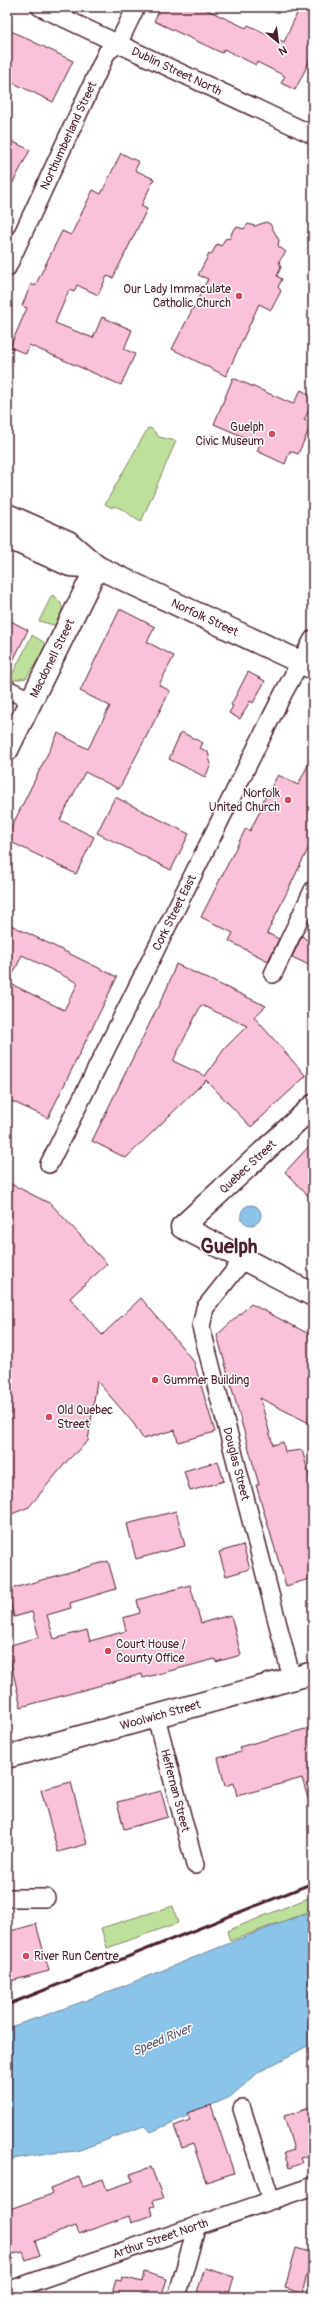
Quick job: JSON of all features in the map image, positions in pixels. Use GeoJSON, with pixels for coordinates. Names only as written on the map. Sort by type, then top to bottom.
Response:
{"type":"FeatureCollection","features":[{"type":"Feature","properties":{"kind":"main road","name":"Norfolk Street"},"geometry":{"type":"LineString","coordinates":[[7,515],[68,542],[97,567],[307,665]]}},
{"type":"Feature","properties":{"kind":"main road","name":"Norfolk Street"},"geometry":{"type":"LineString","coordinates":[[7,537],[70,565],[97,567]]}},
{"type":"Feature","properties":{"kind":"main road","name":"Macdonell Street"},"geometry":{"type":"LineString","coordinates":[[7,750],[97,567]]}},
{"type":"Feature","properties":{"kind":"main road","name":"Quebec Street"},"geometry":{"type":"LineString","coordinates":[[243,1260],[182,1227],[313,1106]]}},
{"type":"Feature","properties":{"kind":"main road"},"geometry":{"type":"LineString","coordinates":[[243,1260],[313,1295]]}},
{"type":"Feature","properties":{"kind":"main road","name":"Woolwich Street"},"geometry":{"type":"LineString","coordinates":[[7,1757],[313,1674]]}},
{"type":"Feature","properties":{"kind":"street","name":"Dublin Street North"},"geometry":{"type":"LineString","coordinates":[[40,7],[313,135]]}},
{"type":"Feature","properties":{"kind":"street","name":"Northumberland Street"},"geometry":{"type":"LineString","coordinates":[[7,268],[107,52],[118,44],[136,7]]}},
{"type":"Feature","properties":{"kind":"street","name":"Cork Street East"},"geometry":{"type":"LineString","coordinates":[[49,1164],[280,700],[307,665],[313,639]]}},
{"type":"Feature","properties":{"kind":"street"},"geometry":{"type":"LineString","coordinates":[[7,689],[32,701]]}},
{"type":"Feature","properties":{"kind":"street"},"geometry":{"type":"LineString","coordinates":[[273,974],[313,890]]}},
{"type":"Feature","properties":{"kind":"street","name":"Douglas Street"},"geometry":{"type":"LineString","coordinates":[[243,1260],[205,1308],[201,1327],[292,1679]]}},
{"type":"Feature","properties":{"kind":"street","name":"Heffernan Street"},"geometry":{"type":"LineString","coordinates":[[156,1717],[195,1865]]}},
{"type":"Feature","properties":{"kind":"street"},"geometry":{"type":"LineString","coordinates":[[7,1898],[46,1898]]}},
{"type":"Feature","properties":{"kind":"street"},"geometry":{"type":"LineString","coordinates":[[242,2109],[271,2200]]}},
{"type":"Feature","properties":{"kind":"street","name":"Arthur Street North"},"geometry":{"type":"LineString","coordinates":[[7,2291],[197,2224],[313,2186]]}},
{"type":"Feature","properties":{"kind":"street"},"geometry":{"type":"LineString","coordinates":[[177,2297],[197,2224]]}},
{"type":"Feature","properties":{"kind":"green space"},"geometry":{"type":"Polygon","coordinates":[[[148,428],[152,429],[159,437],[176,441],[141,522],[123,509],[113,506],[112,508],[105,504],[148,428]]]}},
{"type":"Feature","properties":{"kind":"green space"},"geometry":{"type":"Polygon","coordinates":[[[52,595],[60,601],[62,609],[61,617],[57,626],[39,621],[52,595]]]}},
{"type":"Feature","properties":{"kind":"green space"},"geometry":{"type":"Polygon","coordinates":[[[32,635],[48,645],[26,678],[9,681],[32,635]]]}},
{"type":"Feature","properties":{"kind":"green space"},"geometry":{"type":"Polygon","coordinates":[[[313,1896],[313,1910],[230,1941],[227,1931],[313,1896]]]}},
{"type":"Feature","properties":{"kind":"green space"},"geometry":{"type":"Polygon","coordinates":[[[173,1906],[178,1923],[107,1948],[101,1928],[173,1906]]]}},
{"type":"Feature","properties":{"kind":"water"},"geometry":{"type":"Polygon","coordinates":[[[251,1205],[258,1208],[261,1215],[258,1222],[251,1225],[244,1222],[241,1215],[244,1208],[251,1205]]]}},
{"type":"Feature","properties":{"kind":"water","name":"Speed River"},"geometry":{"type":"Polygon","coordinates":[[[313,1911],[313,2043],[259,2072],[230,2097],[151,2132],[144,2126],[77,2151],[42,2154],[7,2160],[7,2028],[84,2001],[313,1911]]]}},
{"type":"Feature","properties":{"kind":"building"},"geometry":{"type":"Polygon","coordinates":[[[161,7],[201,7],[246,28],[248,25],[284,42],[300,7],[313,7],[313,54],[295,90],[281,83],[285,76],[257,62],[256,65],[224,49],[222,53],[154,21],[161,7]]]}},
{"type":"Feature","properties":{"kind":"building"},"geometry":{"type":"Polygon","coordinates":[[[7,29],[73,61],[53,102],[7,80],[7,29]]]}},
{"type":"Feature","properties":{"kind":"building"},"geometry":{"type":"Polygon","coordinates":[[[7,139],[30,150],[7,194],[7,139]]]}},
{"type":"Feature","properties":{"kind":"building"},"geometry":{"type":"Polygon","coordinates":[[[121,153],[139,162],[135,170],[154,179],[141,206],[147,209],[113,278],[107,276],[98,295],[77,285],[74,292],[69,290],[55,323],[93,338],[102,317],[132,330],[124,349],[135,354],[121,385],[29,345],[26,354],[10,347],[27,308],[22,306],[31,284],[35,286],[62,231],[71,235],[93,190],[101,194],[121,153]]]}},
{"type":"Feature","properties":{"kind":"building","name":"Our Lady Immaculate Catholic Church"},"geometry":{"type":"Polygon","coordinates":[[[266,222],[270,224],[279,240],[278,246],[286,252],[279,261],[281,267],[277,276],[282,279],[278,287],[281,291],[271,310],[259,304],[226,376],[172,349],[208,279],[198,275],[209,254],[211,255],[217,244],[221,246],[225,239],[230,238],[233,230],[237,227],[244,229],[248,224],[255,226],[266,222]]]}},
{"type":"Feature","properties":{"kind":"building","name":"Guelph Civic Museum"},"geometry":{"type":"Polygon","coordinates":[[[233,378],[293,404],[301,390],[313,397],[313,402],[304,420],[312,423],[298,454],[290,451],[285,464],[257,451],[260,444],[214,424],[233,378]]]}},
{"type":"Feature","properties":{"kind":"building"},"geometry":{"type":"Polygon","coordinates":[[[120,609],[155,627],[147,642],[174,656],[159,685],[170,691],[119,789],[85,772],[60,820],[94,837],[76,874],[7,840],[7,836],[58,733],[88,749],[110,706],[80,691],[120,609]]]}},
{"type":"Feature","properties":{"kind":"building"},"geometry":{"type":"Polygon","coordinates":[[[7,619],[28,630],[7,673],[7,619]]]}},
{"type":"Feature","properties":{"kind":"building"},"geometry":{"type":"Polygon","coordinates":[[[248,672],[265,681],[253,703],[250,701],[240,719],[229,713],[233,706],[231,705],[248,672]]]}},
{"type":"Feature","properties":{"kind":"building"},"geometry":{"type":"Polygon","coordinates":[[[181,732],[203,743],[200,748],[208,752],[211,765],[205,777],[169,759],[181,732]]]}},
{"type":"Feature","properties":{"kind":"building"},"geometry":{"type":"Polygon","coordinates":[[[313,755],[313,849],[309,847],[267,933],[279,939],[268,961],[229,941],[233,933],[201,917],[246,828],[250,831],[263,805],[261,804],[278,775],[298,785],[313,755]]]}},
{"type":"Feature","properties":{"kind":"building"},"geometry":{"type":"Polygon","coordinates":[[[115,797],[189,834],[171,870],[97,833],[115,797]]]}},
{"type":"Feature","properties":{"kind":"building"},"geometry":{"type":"Polygon","coordinates":[[[7,923],[117,977],[48,1118],[7,1099],[7,923]],[[22,955],[9,983],[64,1010],[78,983],[22,955]]]}},
{"type":"Feature","properties":{"kind":"building"},"geometry":{"type":"Polygon","coordinates":[[[302,936],[313,945],[313,967],[292,957],[302,936]]]}},
{"type":"Feature","properties":{"kind":"building"},"geometry":{"type":"Polygon","coordinates":[[[176,964],[266,1006],[254,1017],[306,1076],[251,1127],[206,1080],[126,1158],[92,1141],[167,988],[176,964]],[[201,1005],[173,1061],[205,1076],[225,1048],[247,1026],[201,1005]]]}},
{"type":"Feature","properties":{"kind":"building"},"geometry":{"type":"Polygon","coordinates":[[[313,1142],[313,1201],[285,1172],[313,1142]]]}},
{"type":"Feature","properties":{"kind":"building"},"geometry":{"type":"Polygon","coordinates":[[[7,1182],[51,1204],[107,1264],[70,1298],[102,1335],[141,1298],[163,1324],[194,1362],[215,1432],[178,1442],[175,1430],[143,1439],[134,1424],[97,1381],[88,1441],[68,1460],[29,1507],[7,1516],[7,1182]]]}},
{"type":"Feature","properties":{"kind":"building"},"geometry":{"type":"Polygon","coordinates":[[[251,1304],[313,1336],[313,1425],[260,1398],[273,1445],[283,1442],[285,1452],[302,1450],[313,1488],[313,1550],[309,1551],[313,1565],[313,1578],[286,1586],[256,1485],[259,1485],[217,1335],[251,1304]]]}},
{"type":"Feature","properties":{"kind":"building"},"geometry":{"type":"Polygon","coordinates":[[[218,1461],[224,1481],[190,1491],[184,1471],[218,1461]]]}},
{"type":"Feature","properties":{"kind":"building"},"geometry":{"type":"Polygon","coordinates":[[[176,1511],[185,1546],[136,1559],[127,1524],[176,1511]]]}},
{"type":"Feature","properties":{"kind":"building"},"geometry":{"type":"Polygon","coordinates":[[[243,1545],[250,1569],[226,1576],[219,1552],[243,1545]]]}},
{"type":"Feature","properties":{"kind":"building","name":"Court House / County Office"},"geometry":{"type":"Polygon","coordinates":[[[108,1561],[116,1589],[70,1603],[71,1608],[47,1615],[54,1639],[87,1630],[90,1641],[126,1631],[123,1618],[140,1613],[137,1600],[190,1585],[201,1623],[231,1615],[241,1655],[216,1662],[215,1659],[143,1678],[142,1674],[21,1707],[10,1659],[7,1660],[7,1646],[39,1637],[32,1612],[14,1617],[7,1590],[108,1561]]]}},
{"type":"Feature","properties":{"kind":"building"},"geometry":{"type":"Polygon","coordinates":[[[313,1727],[313,1802],[309,1802],[302,1778],[237,1796],[234,1783],[225,1786],[218,1758],[241,1752],[239,1747],[313,1727]]]}},
{"type":"Feature","properties":{"kind":"building"},"geometry":{"type":"Polygon","coordinates":[[[71,1782],[87,1844],[58,1852],[41,1790],[71,1782]]]}},
{"type":"Feature","properties":{"kind":"building"},"geometry":{"type":"Polygon","coordinates":[[[161,1791],[168,1817],[124,1829],[117,1802],[161,1791]]]}},
{"type":"Feature","properties":{"kind":"building","name":"River Run Centre"},"geometry":{"type":"Polygon","coordinates":[[[36,1924],[49,1971],[7,1982],[7,1932],[36,1924]]]}},
{"type":"Feature","properties":{"kind":"building"},"geometry":{"type":"Polygon","coordinates":[[[211,2105],[234,2173],[206,2182],[193,2144],[182,2148],[174,2126],[190,2120],[187,2113],[211,2105]]]}},
{"type":"Feature","properties":{"kind":"building"},"geometry":{"type":"Polygon","coordinates":[[[310,2108],[313,2116],[313,2154],[300,2158],[302,2163],[289,2168],[284,2153],[294,2150],[284,2116],[310,2108]]]}},
{"type":"Feature","properties":{"kind":"building"},"geometry":{"type":"Polygon","coordinates":[[[151,2167],[163,2198],[153,2201],[155,2206],[151,2207],[153,2215],[131,2223],[129,2216],[79,2234],[76,2226],[35,2241],[40,2255],[26,2260],[23,2252],[13,2254],[7,2228],[7,2210],[52,2194],[50,2188],[79,2177],[83,2186],[103,2179],[107,2190],[133,2181],[130,2174],[151,2167]]]}},
{"type":"Feature","properties":{"kind":"building"},"geometry":{"type":"Polygon","coordinates":[[[296,2248],[313,2253],[302,2293],[285,2288],[296,2248]]]}},
{"type":"Feature","properties":{"kind":"building"},"geometry":{"type":"Polygon","coordinates":[[[205,2268],[234,2277],[228,2297],[199,2297],[200,2292],[197,2292],[205,2268]]]}},
{"type":"Feature","properties":{"kind":"building"},"geometry":{"type":"Polygon","coordinates":[[[144,2272],[167,2279],[161,2297],[111,2297],[116,2280],[121,2281],[122,2277],[142,2282],[144,2272]]]}},
{"type":"Feature","properties":{"kind":"railway"},"geometry":{"type":"LineString","coordinates":[[7,2005],[313,1883]]}},
{"type":"Feature","properties":{"kind":"place","name":"Our Lady Immaculate Catholic Church"},"geometry":{"type":"Point","coordinates":[239,296]}},
{"type":"Feature","properties":{"kind":"place","name":"Guelph Civic Museum"},"geometry":{"type":"Point","coordinates":[272,434]}},
{"type":"Feature","properties":{"kind":"place","name":"Norfolk United Church"},"geometry":{"type":"Point","coordinates":[288,800]}},
{"type":"Feature","properties":{"kind":"place","name":"Gummer Building"},"geometry":{"type":"Point","coordinates":[155,1380]}},
{"type":"Feature","properties":{"kind":"place","name":"Old Quebec Street"},"geometry":{"type":"Point","coordinates":[49,1417]}},
{"type":"Feature","properties":{"kind":"place","name":"Court House / County Office"},"geometry":{"type":"Point","coordinates":[108,1651]}},
{"type":"Feature","properties":{"kind":"place","name":"River Run Centre"},"geometry":{"type":"Point","coordinates":[26,1956]}},
{"type":"Feature","properties":{"kind":"district","name":"Guelph"},"geometry":{"type":"Point","coordinates":[229,1246]}}]}
